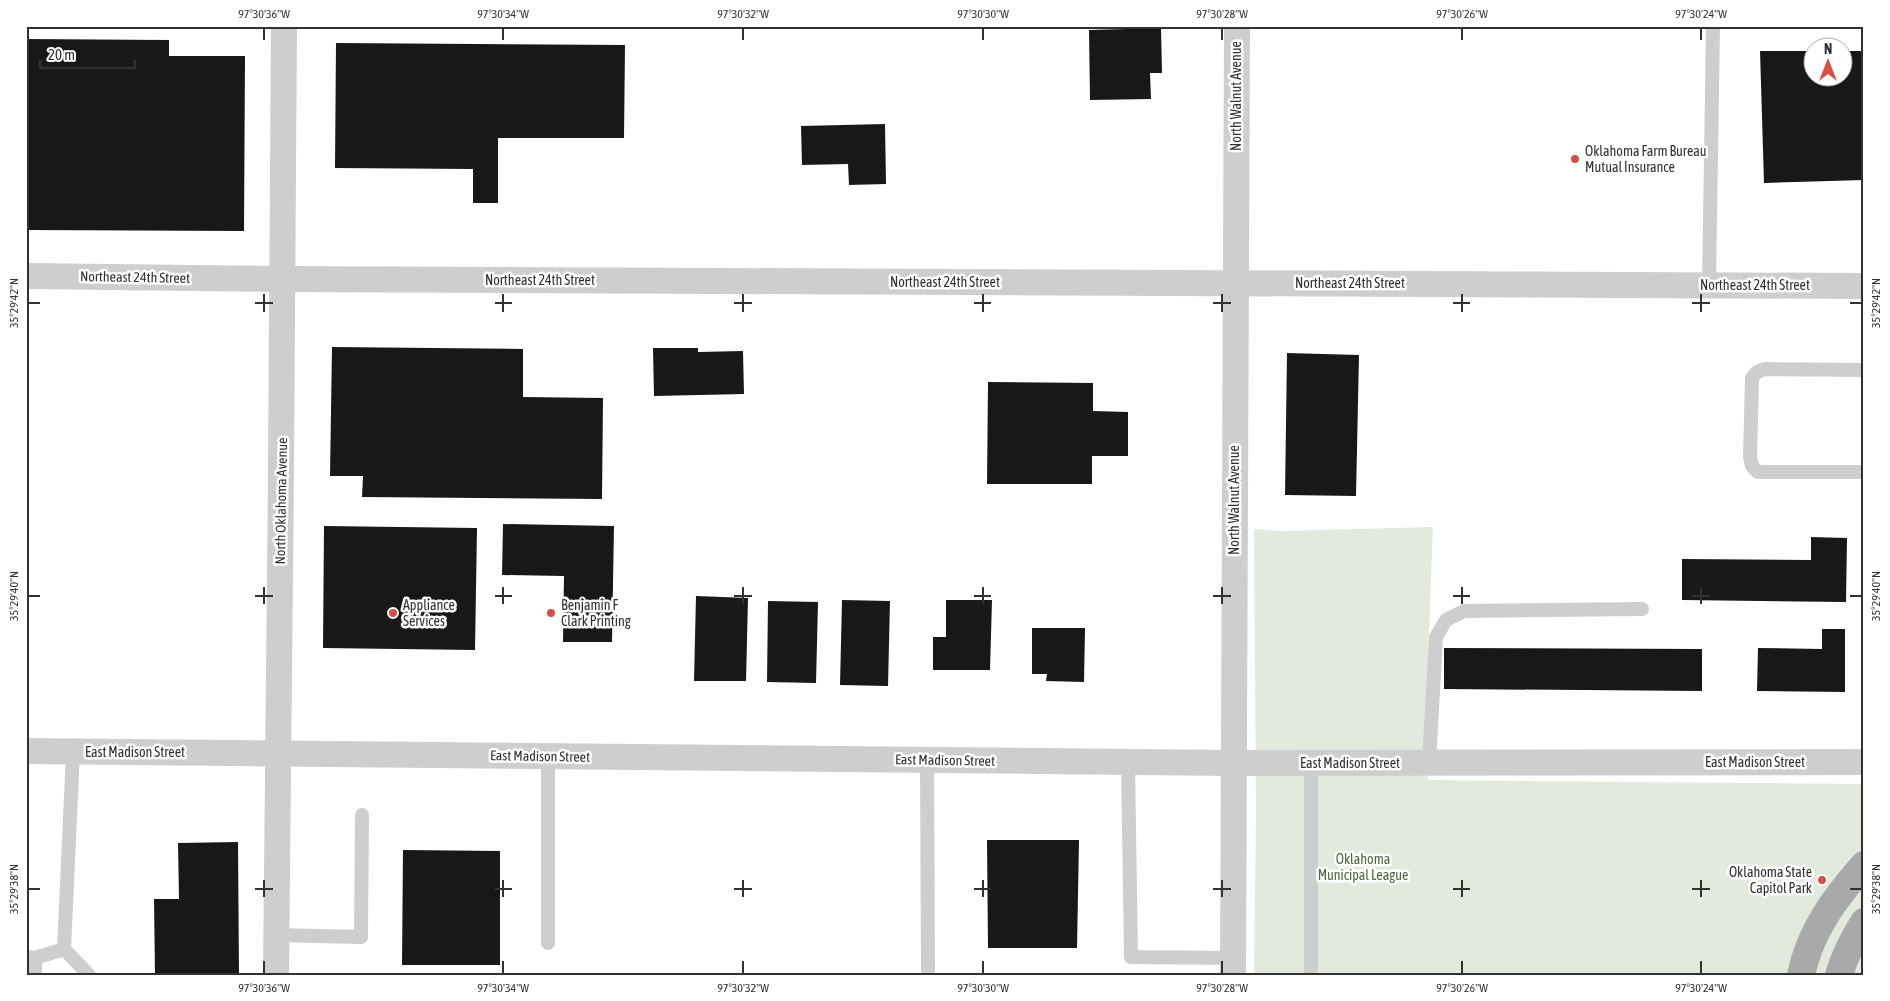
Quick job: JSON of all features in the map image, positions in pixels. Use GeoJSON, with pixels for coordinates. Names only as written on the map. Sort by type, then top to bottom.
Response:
{"type":"FeatureCollection","features":[{"type":"Feature","properties":{"kind":"main road"},"geometry":{"type":"LineString","coordinates":[[1801,975],[1803,964],[1818,926],[1837,895],[1864,865]]}},
{"type":"Feature","properties":{"kind":"main road"},"geometry":{"type":"LineString","coordinates":[[1840,975],[1843,960],[1854,936],[1864,922]]}},
{"type":"Feature","properties":{"kind":"street","name":"North Oklahoma Avenue"},"geometry":{"type":"LineString","coordinates":[[276,975],[277,752],[284,279],[284,26]]}},
{"type":"Feature","properties":{"kind":"street","name":"North Walnut Avenue"},"geometry":{"type":"LineString","coordinates":[[1233,966],[1237,26]]}},
{"type":"Feature","properties":{"kind":"street","name":"Northeast 24th Street"},"geometry":{"type":"LineString","coordinates":[[26,276],[284,279],[1864,286]]}},
{"type":"Feature","properties":{"kind":"street","name":"East Madison Street"},"geometry":{"type":"LineString","coordinates":[[26,751],[1234,763],[1864,762]]}},
{"type":"Feature","properties":{"kind":"lane"},"geometry":{"type":"LineString","coordinates":[[1709,285],[1713,26]]}},
{"type":"Feature","properties":{"kind":"lane"},"geometry":{"type":"LineString","coordinates":[[1864,370],[1765,369],[1757,372],[1752,378],[1750,457],[1752,466],[1758,472],[1864,472]]}},
{"type":"Feature","properties":{"kind":"lane"},"geometry":{"type":"LineString","coordinates":[[1429,763],[1436,637],[1446,620],[1464,611],[1642,609]]}},
{"type":"Feature","properties":{"kind":"lane"},"geometry":{"type":"LineString","coordinates":[[73,752],[64,949],[89,975]]}},
{"type":"Feature","properties":{"kind":"lane"},"geometry":{"type":"LineString","coordinates":[[548,756],[548,943]]}},
{"type":"Feature","properties":{"kind":"lane"},"geometry":{"type":"LineString","coordinates":[[918,975],[928,975],[927,760]]}},
{"type":"Feature","properties":{"kind":"lane"},"geometry":{"type":"LineString","coordinates":[[1128,762],[1132,957],[1233,966]]}},
{"type":"Feature","properties":{"kind":"lane"},"geometry":{"type":"LineString","coordinates":[[1311,763],[1311,975]]}},
{"type":"Feature","properties":{"kind":"lane"},"geometry":{"type":"LineString","coordinates":[[276,935],[360,937],[362,815]]}},
{"type":"Feature","properties":{"kind":"lane"},"geometry":{"type":"LineString","coordinates":[[35,975],[31,957],[64,949]]}},
{"type":"Feature","properties":{"kind":"green space","name":"Oklahoma Municipal League"},"geometry":{"type":"Polygon","coordinates":[[[1433,527],[1425,733],[1428,780],[1864,784],[1864,975],[1254,975],[1256,813],[1254,529],[1282,531],[1433,527]]]}},
{"type":"Feature","properties":{"kind":"building"},"geometry":{"type":"Polygon","coordinates":[[[1161,28],[1162,73],[1150,73],[1151,99],[1090,100],[1089,30],[1161,28]]]}},
{"type":"Feature","properties":{"kind":"building"},"geometry":{"type":"Polygon","coordinates":[[[26,39],[169,40],[169,56],[245,56],[244,231],[26,230],[26,39]]]}},
{"type":"Feature","properties":{"kind":"building"},"geometry":{"type":"Polygon","coordinates":[[[336,43],[625,45],[624,138],[498,138],[498,203],[473,203],[473,169],[335,168],[336,43]]]}},
{"type":"Feature","properties":{"kind":"building"},"geometry":{"type":"Polygon","coordinates":[[[1760,51],[1802,51],[1802,88],[1852,88],[1852,51],[1864,51],[1864,180],[1764,183],[1760,51]]]}},
{"type":"Feature","properties":{"kind":"building"},"geometry":{"type":"Polygon","coordinates":[[[885,124],[886,184],[849,185],[848,164],[802,165],[801,126],[885,124]]]}},
{"type":"Feature","properties":{"kind":"building"},"geometry":{"type":"Polygon","coordinates":[[[332,347],[523,349],[523,397],[603,398],[602,499],[362,497],[363,476],[330,476],[332,347]]]}},
{"type":"Feature","properties":{"kind":"building"},"geometry":{"type":"Polygon","coordinates":[[[653,348],[698,348],[698,352],[743,351],[744,394],[654,396],[653,348]]]}},
{"type":"Feature","properties":{"kind":"building"},"geometry":{"type":"Polygon","coordinates":[[[1287,353],[1359,355],[1356,496],[1285,495],[1287,353]]]}},
{"type":"Feature","properties":{"kind":"building"},"geometry":{"type":"Polygon","coordinates":[[[988,382],[1093,383],[1093,411],[1128,412],[1128,456],[1092,456],[1092,484],[987,484],[988,382]]]}},
{"type":"Feature","properties":{"kind":"building"},"geometry":{"type":"Polygon","coordinates":[[[503,524],[614,526],[612,642],[563,642],[564,576],[502,575],[503,524]]]}},
{"type":"Feature","properties":{"kind":"building"},"geometry":{"type":"Polygon","coordinates":[[[324,526],[477,528],[475,650],[323,648],[324,526]]]}},
{"type":"Feature","properties":{"kind":"building"},"geometry":{"type":"Polygon","coordinates":[[[1811,537],[1847,538],[1846,602],[1682,600],[1682,559],[1811,560],[1811,537]]]}},
{"type":"Feature","properties":{"kind":"building"},"geometry":{"type":"Polygon","coordinates":[[[696,596],[748,598],[746,681],[694,681],[696,596]]]}},
{"type":"Feature","properties":{"kind":"building"},"geometry":{"type":"Polygon","coordinates":[[[842,600],[890,601],[888,686],[840,685],[842,600]]]}},
{"type":"Feature","properties":{"kind":"building"},"geometry":{"type":"Polygon","coordinates":[[[946,600],[992,600],[990,670],[933,670],[933,637],[946,637],[946,600]]]}},
{"type":"Feature","properties":{"kind":"building"},"geometry":{"type":"Polygon","coordinates":[[[768,601],[818,602],[816,683],[767,682],[768,601]]]}},
{"type":"Feature","properties":{"kind":"building"},"geometry":{"type":"Polygon","coordinates":[[[1032,628],[1085,628],[1084,682],[1046,681],[1047,674],[1032,674],[1032,628]]]}},
{"type":"Feature","properties":{"kind":"building"},"geometry":{"type":"Polygon","coordinates":[[[1822,629],[1845,629],[1845,692],[1757,691],[1758,648],[1822,649],[1822,629]]]}},
{"type":"Feature","properties":{"kind":"building"},"geometry":{"type":"Polygon","coordinates":[[[1444,648],[1702,649],[1702,691],[1444,689],[1444,648]]]}},
{"type":"Feature","properties":{"kind":"building"},"geometry":{"type":"Polygon","coordinates":[[[987,840],[1079,840],[1077,948],[988,948],[987,840]]]}},
{"type":"Feature","properties":{"kind":"building"},"geometry":{"type":"Polygon","coordinates":[[[238,842],[239,975],[155,975],[154,899],[179,899],[178,843],[238,842]]]}},
{"type":"Feature","properties":{"kind":"building"},"geometry":{"type":"Polygon","coordinates":[[[403,850],[500,851],[500,965],[402,965],[403,850]]]}},
{"type":"Feature","properties":{"kind":"place","name":"Oklahoma Farm Bureau Mutual Insurance"},"geometry":{"type":"Point","coordinates":[1575,159]}},
{"type":"Feature","properties":{"kind":"place","name":"Appliance Services"},"geometry":{"type":"Point","coordinates":[393,613]}},
{"type":"Feature","properties":{"kind":"place","name":"Benjamin F Clark Printing"},"geometry":{"type":"Point","coordinates":[551,613]}},
{"type":"Feature","properties":{"kind":"place","name":"Oklahoma State Capitol Park"},"geometry":{"type":"Point","coordinates":[1822,880]}}]}
